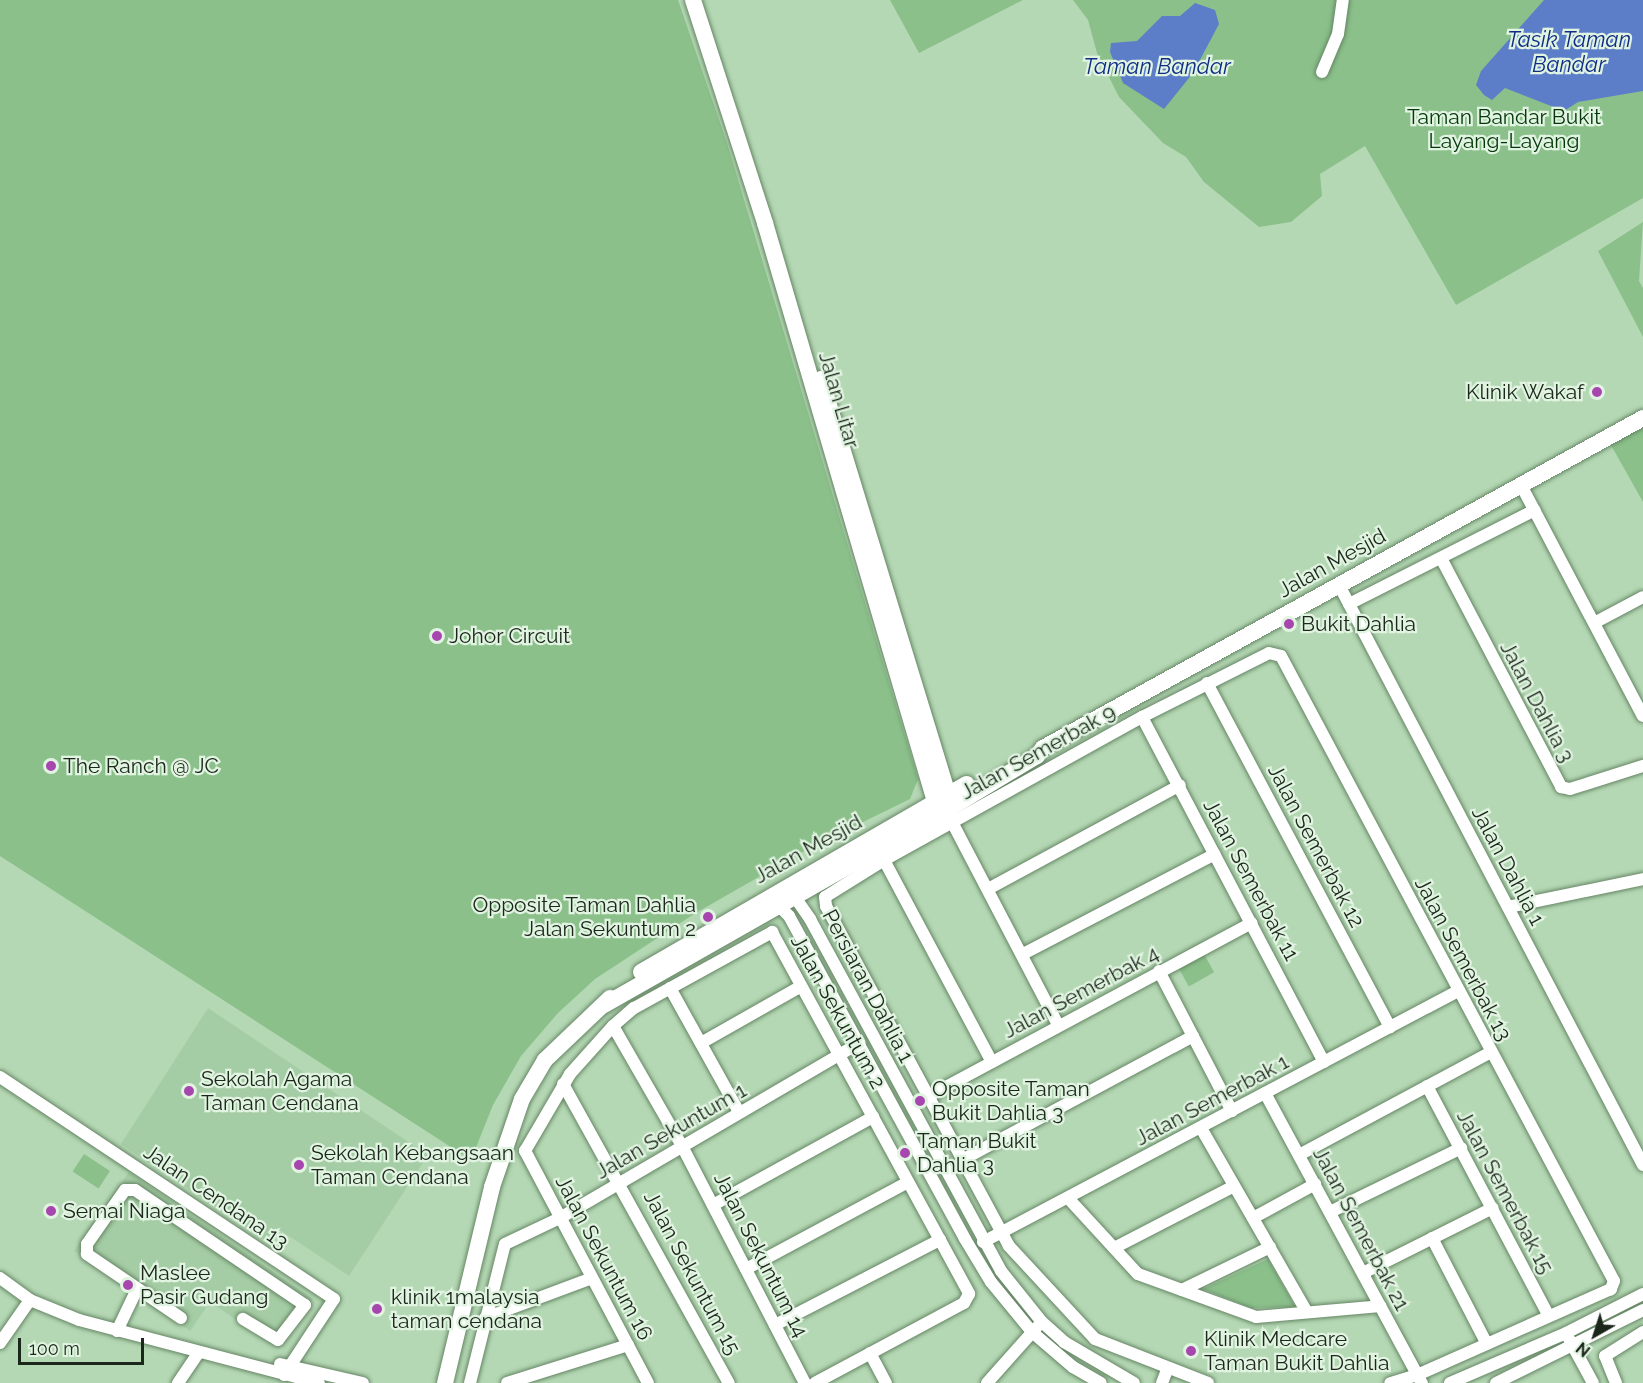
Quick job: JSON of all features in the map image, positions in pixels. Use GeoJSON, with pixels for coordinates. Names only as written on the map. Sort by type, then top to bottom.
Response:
{"type":"FeatureCollection","features":[{"type":"Feature","properties":{"kind":"main road","name":"Jalan Litar"},"geometry":{"type":"LineString","coordinates":[[693,0],[765,224],[945,808]]}},
{"type":"Feature","properties":{"kind":"main road","name":"Jalan Litar"},"geometry":{"type":"LineString","coordinates":[[703,0],[932,771]]}},
{"type":"Feature","properties":{"kind":"main road","name":"Jalan Mesjid"},"geometry":{"type":"LineString","coordinates":[[604,1005],[771,908],[789,892],[913,815],[945,808],[968,784],[1034,749],[1043,748],[1643,418]]}},
{"type":"Feature","properties":{"kind":"main road","name":"Jalan Mesjid"},"geometry":{"type":"LineString","coordinates":[[443,1380],[492,1187],[522,1099],[545,1060],[624,984],[673,951],[945,808],[1037,756],[1043,748]]}},
{"type":"Feature","properties":{"kind":"main road"},"geometry":{"type":"LineString","coordinates":[[913,815],[932,771],[968,784]]}},
{"type":"Feature","properties":{"kind":"street"},"geometry":{"type":"LineString","coordinates":[[1322,72],[1338,34],[1343,0]]}},
{"type":"Feature","properties":{"kind":"street"},"geometry":{"type":"LineString","coordinates":[[1521,485],[1643,716]]}},
{"type":"Feature","properties":{"kind":"street"},"geometry":{"type":"LineString","coordinates":[[1349,604],[1535,510]]}},
{"type":"Feature","properties":{"kind":"street","name":"Jalan Dahlia 3"},"geometry":{"type":"LineString","coordinates":[[1441,558],[1561,787],[1570,789],[1643,766]]}},
{"type":"Feature","properties":{"kind":"street","name":"Jalan Dahlia 1"},"geometry":{"type":"LineString","coordinates":[[1340,585],[1643,1166]]}},
{"type":"Feature","properties":{"kind":"street"},"geometry":{"type":"LineString","coordinates":[[1594,623],[1643,597]]}},
{"type":"Feature","properties":{"kind":"street","name":"Jalan Semerbak 9"},"geometry":{"type":"LineString","coordinates":[[929,1096],[826,906],[825,897],[884,860],[945,808],[1275,653]]}},
{"type":"Feature","properties":{"kind":"street","name":"Jalan Semerbak 13"},"geometry":{"type":"LineString","coordinates":[[1275,653],[1281,656],[1614,1286],[1549,1316]]}},
{"type":"Feature","properties":{"kind":"street","name":"Jalan Semerbak 12"},"geometry":{"type":"LineString","coordinates":[[1207,683],[1390,1027]]}},
{"type":"Feature","properties":{"kind":"street","name":"Jalan Semerbak 11"},"geometry":{"type":"LineString","coordinates":[[1142,717],[1180,785],[1324,1062]]}},
{"type":"Feature","properties":{"kind":"street"},"geometry":{"type":"LineString","coordinates":[[988,889],[1180,785]]}},
{"type":"Feature","properties":{"kind":"street"},"geometry":{"type":"LineString","coordinates":[[945,808],[1058,1025]]}},
{"type":"Feature","properties":{"kind":"street"},"geometry":{"type":"LineString","coordinates":[[1023,954],[1215,854]]}},
{"type":"Feature","properties":{"kind":"street"},"geometry":{"type":"LineString","coordinates":[[884,860],[992,1062]]}},
{"type":"Feature","properties":{"kind":"street"},"geometry":{"type":"LineString","coordinates":[[1508,907],[1643,879]]}},
{"type":"Feature","properties":{"kind":"street","name":"Persiaran Dahlia 1"},"geometry":{"type":"LineString","coordinates":[[789,892],[810,919],[1000,1271],[1042,1322],[1092,1361],[1134,1383]]}},
{"type":"Feature","properties":{"kind":"street","name":"Persiaran Dahlia 1"},"geometry":{"type":"LineString","coordinates":[[771,908],[786,911],[965,1239],[991,1282],[1032,1332],[1073,1367],[1101,1383]]}},
{"type":"Feature","properties":{"kind":"street"},"geometry":{"type":"LineString","coordinates":[[795,927],[799,916],[810,919]]}},
{"type":"Feature","properties":{"kind":"street","name":"Jalan Semerbak 4"},"geometry":{"type":"LineString","coordinates":[[929,1096],[1251,923]]}},
{"type":"Feature","properties":{"kind":"street","name":"Jalan Sekuntum 2"},"geometry":{"type":"LineString","coordinates":[[525,1151],[563,1084],[613,1026],[634,1008],[772,932],[969,1294],[967,1300],[954,1308],[870,1353]]}},
{"type":"Feature","properties":{"kind":"street"},"geometry":{"type":"LineString","coordinates":[[1159,971],[1232,1111]]}},
{"type":"Feature","properties":{"kind":"street"},"geometry":{"type":"LineString","coordinates":[[670,988],[740,1112]]}},
{"type":"Feature","properties":{"kind":"street"},"geometry":{"type":"LineString","coordinates":[[701,1043],[798,988]]}},
{"type":"Feature","properties":{"kind":"street","name":"Jalan Semerbak 1"},"geometry":{"type":"LineString","coordinates":[[983,1242],[1458,991]]}},
{"type":"Feature","properties":{"kind":"street","name":"Jalan Sekuntum 14"},"geometry":{"type":"LineString","coordinates":[[613,1026],[682,1146],[805,1383]]}},
{"type":"Feature","properties":{"kind":"street"},"geometry":{"type":"LineString","coordinates":[[962,1160],[1193,1036]]}},
{"type":"Feature","properties":{"kind":"street","name":"Jalan Sekuntum 1"},"geometry":{"type":"LineString","coordinates":[[484,1318],[502,1250],[510,1240],[560,1218],[860,1043]]}},
{"type":"Feature","properties":{"kind":"street"},"geometry":{"type":"LineString","coordinates":[[1299,1155],[1491,1052]]}},
{"type":"Feature","properties":{"kind":"street","name":"Jalan Cendana 13"},"geometry":{"type":"LineString","coordinates":[[0,1077],[334,1299],[285,1370]]}},
{"type":"Feature","properties":{"kind":"street","name":"Jalan Sekuntum 15"},"geometry":{"type":"LineString","coordinates":[[563,1084],[621,1182],[729,1383]]}},
{"type":"Feature","properties":{"kind":"street","name":"Jalan Semerbak 15"},"geometry":{"type":"LineString","coordinates":[[1427,1086],[1549,1316]]}},
{"type":"Feature","properties":{"kind":"street","name":"Jalan Semerbak 21"},"geometry":{"type":"LineString","coordinates":[[1265,1093],[1420,1379]]}},
{"type":"Feature","properties":{"kind":"street"},"geometry":{"type":"LineString","coordinates":[[929,1096],[1000,1234],[1095,1339],[1167,1370],[1208,1383]]}},
{"type":"Feature","properties":{"kind":"street"},"geometry":{"type":"LineString","coordinates":[[713,1205],[873,1117]]}},
{"type":"Feature","properties":{"kind":"street"},"geometry":{"type":"LineString","coordinates":[[1201,1128],[1307,1312]]}},
{"type":"Feature","properties":{"kind":"street"},"geometry":{"type":"LineString","coordinates":[[1330,1212],[1461,1148]]}},
{"type":"Feature","properties":{"kind":"street","name":"Jalan Sekuntum 16"},"geometry":{"type":"LineString","coordinates":[[525,1151],[648,1383]]}},
{"type":"Feature","properties":{"kind":"street"},"geometry":{"type":"LineString","coordinates":[[746,1269],[908,1182]]}},
{"type":"Feature","properties":{"kind":"street"},"geometry":{"type":"LineString","coordinates":[[1253,1218],[1315,1184]]}},
{"type":"Feature","properties":{"kind":"street"},"geometry":{"type":"LineString","coordinates":[[1114,1248],[1234,1186]]}},
{"type":"Feature","properties":{"kind":"street"},"geometry":{"type":"LineString","coordinates":[[181,1318],[86,1251],[128,1188],[305,1305]]}},
{"type":"Feature","properties":{"kind":"street"},"geometry":{"type":"LineString","coordinates":[[1068,1198],[1138,1274],[1256,1317],[1381,1306]]}},
{"type":"Feature","properties":{"kind":"street"},"geometry":{"type":"LineString","coordinates":[[1363,1273],[1493,1208]]}},
{"type":"Feature","properties":{"kind":"street"},"geometry":{"type":"LineString","coordinates":[[1432,1238],[1487,1344]]}},
{"type":"Feature","properties":{"kind":"street"},"geometry":{"type":"LineString","coordinates":[[775,1325],[940,1240]]}},
{"type":"Feature","properties":{"kind":"street"},"geometry":{"type":"LineString","coordinates":[[1182,1290],[1270,1247]]}},
{"type":"Feature","properties":{"kind":"street"},"geometry":{"type":"LineString","coordinates":[[0,1278],[30,1300],[117,1331],[270,1368],[363,1383]]}},
{"type":"Feature","properties":{"kind":"street"},"geometry":{"type":"LineString","coordinates":[[470,1383],[484,1318],[592,1278]]}},
{"type":"Feature","properties":{"kind":"street"},"geometry":{"type":"LineString","coordinates":[[243,1319],[278,1340],[318,1288]]}},
{"type":"Feature","properties":{"kind":"street"},"geometry":{"type":"LineString","coordinates":[[117,1331],[137,1289]]}},
{"type":"Feature","properties":{"kind":"street"},"geometry":{"type":"LineString","coordinates":[[1450,1383],[1566,1333],[1643,1294]]}},
{"type":"Feature","properties":{"kind":"street"},"geometry":{"type":"LineString","coordinates":[[0,1343],[30,1300]]}},
{"type":"Feature","properties":{"kind":"street"},"geometry":{"type":"LineString","coordinates":[[1496,1383],[1643,1310]]}},
{"type":"Feature","properties":{"kind":"street"},"geometry":{"type":"LineString","coordinates":[[1390,1383],[1420,1379],[1487,1344],[1549,1316]]}},
{"type":"Feature","properties":{"kind":"street"},"geometry":{"type":"LineString","coordinates":[[987,1383],[1042,1322]]}},
{"type":"Feature","properties":{"kind":"street"},"geometry":{"type":"LineString","coordinates":[[1616,1383],[1605,1356],[1643,1332]]}},
{"type":"Feature","properties":{"kind":"street"},"geometry":{"type":"LineString","coordinates":[[1566,1333],[1593,1383]]}},
{"type":"Feature","properties":{"kind":"street"},"geometry":{"type":"LineString","coordinates":[[507,1383],[628,1345]]}},
{"type":"Feature","properties":{"kind":"street"},"geometry":{"type":"LineString","coordinates":[[178,1383],[199,1352]]}},
{"type":"Feature","properties":{"kind":"street"},"geometry":{"type":"LineString","coordinates":[[815,1383],[870,1353],[886,1383]]}},
{"type":"Feature","properties":{"kind":"street"},"geometry":{"type":"LineString","coordinates":[[285,1370],[319,1383]]}},
{"type":"Feature","properties":{"kind":"street"},"geometry":{"type":"LineString","coordinates":[[1162,1383],[1167,1370]]}},
{"type":"Feature","properties":{"kind":"shaded area","name":"Sekolah Kebangsaan Taman Cendana"},"geometry":{"type":"Polygon","coordinates":[[[208,1008],[428,1155],[349,1276],[277,1228],[268,1242],[121,1144],[208,1008]]]}},
{"type":"Feature","properties":{"kind":"shaded area"},"geometry":{"type":"Polygon","coordinates":[[[129,1172],[313,1299],[279,1349],[210,1302],[190,1331],[74,1251],[129,1172]]]}},
{"type":"Feature","properties":{"kind":"green space","name":"Johor Circuit"},"geometry":{"type":"Polygon","coordinates":[[[0,0],[678,0],[727,143],[918,779],[910,799],[808,849],[694,914],[595,979],[558,1013],[521,1056],[493,1105],[471,1160],[0,856],[0,0]]]}},
{"type":"Feature","properties":{"kind":"green space"},"geometry":{"type":"Polygon","coordinates":[[[890,0],[1023,0],[919,53],[890,0]]]}},
{"type":"Feature","properties":{"kind":"green space","name":"Taman Bandar Bukit Layang-Layang"},"geometry":{"type":"Polygon","coordinates":[[[1073,0],[1643,0],[1643,198],[1456,305],[1365,146],[1320,174],[1322,196],[1291,222],[1259,227],[1204,182],[1186,157],[1163,143],[1119,97],[1097,53],[1088,20],[1073,0]]]}},
{"type":"Feature","properties":{"kind":"green space"},"geometry":{"type":"Polygon","coordinates":[[[1643,222],[1639,281],[1643,288],[1643,337],[1598,251],[1643,222]]]}},
{"type":"Feature","properties":{"kind":"green space"},"geometry":{"type":"Polygon","coordinates":[[[1643,418],[1643,502],[1607,438],[1643,418]]]}},
{"type":"Feature","properties":{"kind":"green space"},"geometry":{"type":"Polygon","coordinates":[[[1204,954],[1214,972],[1189,986],[1179,968],[1204,954]]]}},
{"type":"Feature","properties":{"kind":"green space"},"geometry":{"type":"Polygon","coordinates":[[[84,1154],[110,1171],[99,1188],[73,1172],[84,1154]]]}},
{"type":"Feature","properties":{"kind":"green space"},"geometry":{"type":"Polygon","coordinates":[[[1268,1259],[1295,1307],[1251,1308],[1203,1289],[1268,1259]]]}},
{"type":"Feature","properties":{"kind":"water","name":"Tasik Taman Bandar"},"geometry":{"type":"Polygon","coordinates":[[[1544,0],[1643,0],[1643,91],[1578,102],[1564,111],[1505,88],[1492,100],[1484,95],[1476,85],[1481,71],[1544,0]]]}},
{"type":"Feature","properties":{"kind":"water","name":"Taman Bandar"},"geometry":{"type":"Polygon","coordinates":[[[1195,3],[1215,10],[1219,24],[1193,73],[1164,109],[1123,83],[1110,52],[1111,43],[1137,41],[1162,16],[1180,16],[1195,3]]]}},
{"type":"Feature","properties":{"kind":"place","name":"Klinik Wakaf"},"geometry":{"type":"Point","coordinates":[1597,392]}},
{"type":"Feature","properties":{"kind":"place","name":"Bukit Dahlia"},"geometry":{"type":"Point","coordinates":[1289,624]}},
{"type":"Feature","properties":{"kind":"place","name":"Johor Circuit"},"geometry":{"type":"Point","coordinates":[437,636]}},
{"type":"Feature","properties":{"kind":"place","name":"The Ranch @ JC"},"geometry":{"type":"Point","coordinates":[51,766]}},
{"type":"Feature","properties":{"kind":"place","name":"Opposite Taman Dahlia Jalan Sekuntum 2"},"geometry":{"type":"Point","coordinates":[708,917]}},
{"type":"Feature","properties":{"kind":"place","name":"Sekolah Agama Taman Cendana"},"geometry":{"type":"Point","coordinates":[189,1091]}},
{"type":"Feature","properties":{"kind":"place","name":"Opposite Taman Bukit Dahlia 3"},"geometry":{"type":"Point","coordinates":[920,1101]}},
{"type":"Feature","properties":{"kind":"place","name":"Taman Bukit Dahlia 3"},"geometry":{"type":"Point","coordinates":[905,1153]}},
{"type":"Feature","properties":{"kind":"place","name":"Sekolah Kebangsaan Taman Cendana"},"geometry":{"type":"Point","coordinates":[299,1165]}},
{"type":"Feature","properties":{"kind":"place","name":"Semai Niaga"},"geometry":{"type":"Point","coordinates":[51,1211]}},
{"type":"Feature","properties":{"kind":"place","name":"Maslee Pasir Gudang"},"geometry":{"type":"Point","coordinates":[128,1285]}},
{"type":"Feature","properties":{"kind":"place","name":"klinik 1malaysia taman cendana"},"geometry":{"type":"Point","coordinates":[377,1309]}},
{"type":"Feature","properties":{"kind":"place","name":"Klinik Medcare Taman Bukit Dahlia"},"geometry":{"type":"Point","coordinates":[1191,1351]}}]}
